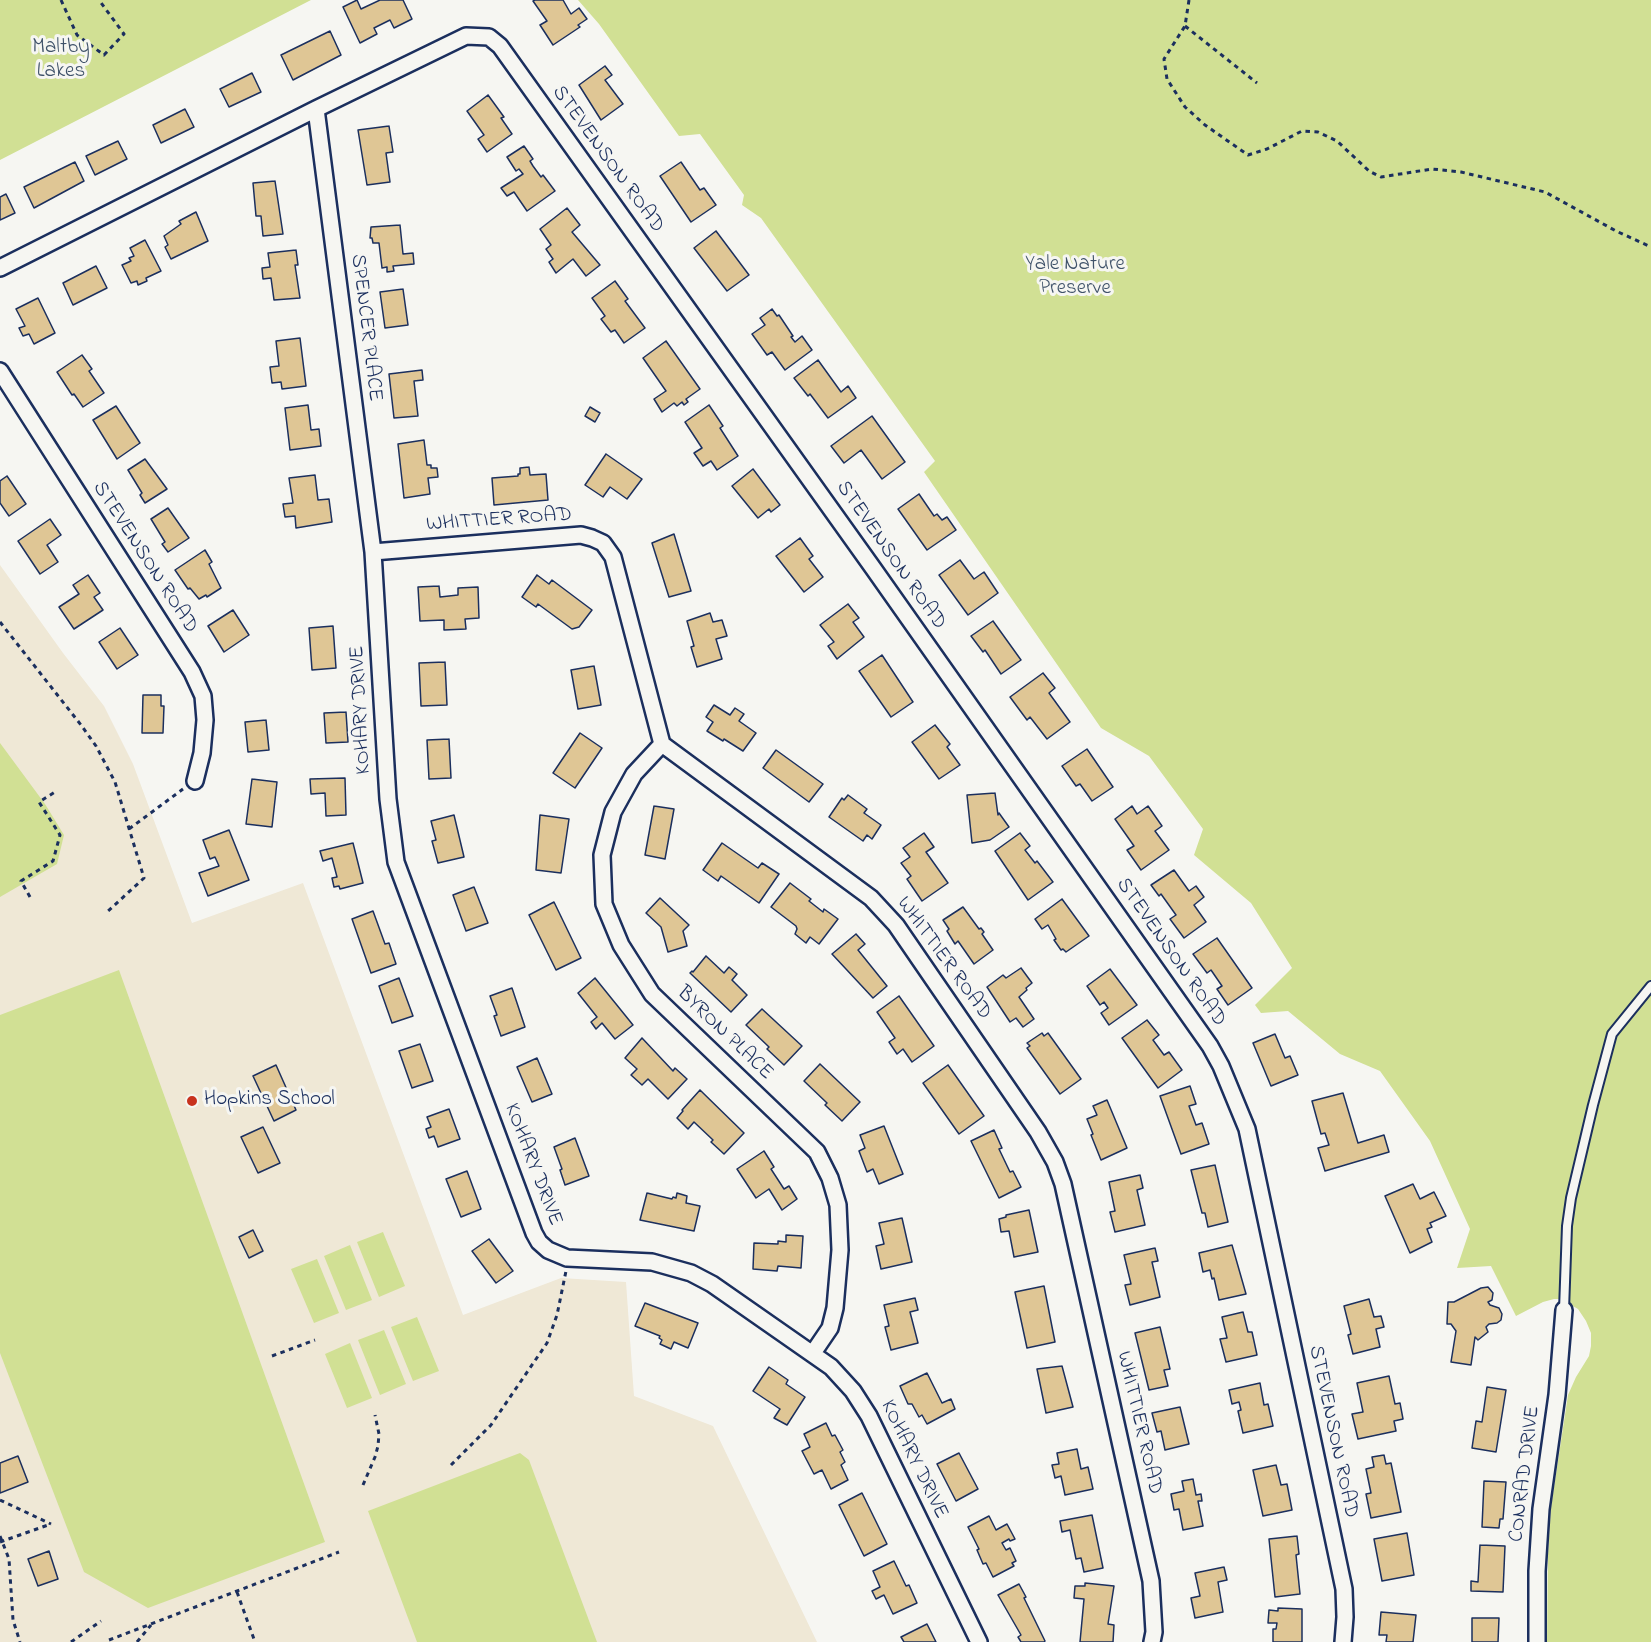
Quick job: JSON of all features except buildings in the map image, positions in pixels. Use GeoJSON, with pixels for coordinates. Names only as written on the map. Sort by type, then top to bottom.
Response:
{"type":"FeatureCollection","features":[{"type":"Feature","properties":{"kind":"street","name":"STEVENSON ROAD"},"geometry":{"type":"LineString","coordinates":[[0,268],[466,36],[489,37],[500,46],[873,568],[1210,1046],[1231,1086],[1247,1128],[1344,1589],[1343,1642]]}},
{"type":"Feature","properties":{"kind":"street","name":"SPENCER PLACE"},"geometry":{"type":"LineString","coordinates":[[316,109],[373,552]]}},
{"type":"Feature","properties":{"kind":"street","name":"STEVENSON ROAD"},"geometry":{"type":"LineString","coordinates":[[0,371],[192,672],[203,696],[205,720],[202,753],[195,781]]}},
{"type":"Feature","properties":{"kind":"street","name":"WHITTIER ROAD"},"geometry":{"type":"LineString","coordinates":[[373,552],[581,536],[603,543],[613,557],[662,744],[871,898],[896,925],[1038,1132],[1055,1162],[1063,1184],[1151,1581],[1154,1632],[1152,1642]]}},
{"type":"Feature","properties":{"kind":"street","name":"KOHARY DRIVE"},"geometry":{"type":"LineString","coordinates":[[373,552],[388,799],[396,862],[534,1233],[548,1250],[567,1258],[652,1262],[691,1273],[712,1284],[813,1353],[844,1379],[869,1416],[979,1642]]}},
{"type":"Feature","properties":{"kind":"street","name":"BYRON PLACE"},"geometry":{"type":"LineString","coordinates":[[662,744],[634,774],[613,812],[602,855],[604,904],[621,945],[652,994],[817,1152],[831,1178],[838,1205],[840,1250],[835,1308],[830,1328],[813,1353]]}},
{"type":"Feature","properties":{"kind":"street","name":"CONRAD DRIVE"},"geometry":{"type":"LineString","coordinates":[[1537,1642],[1537,1571],[1541,1509],[1557,1395],[1564,1310]]}},
{"type":"Feature","properties":{"kind":"lane"},"geometry":{"type":"LineString","coordinates":[[1564,1310],[1567,1226],[1571,1198],[1612,1034],[1651,986]]}},
{"type":"Feature","properties":{"kind":"path"},"geometry":{"type":"LineString","coordinates":[[61,0],[77,35],[105,55],[124,34],[99,0]]}},
{"type":"Feature","properties":{"kind":"path"},"geometry":{"type":"LineString","coordinates":[[1188,0],[1188,18],[1185,26],[1164,60],[1167,79],[1176,94],[1204,125],[1248,155],[1267,149],[1302,131],[1318,132],[1337,141],[1370,171],[1381,177],[1432,169],[1461,172],[1545,192],[1616,231],[1651,247]]}},
{"type":"Feature","properties":{"kind":"path"},"geometry":{"type":"LineString","coordinates":[[1185,26],[1257,83]]}},
{"type":"Feature","properties":{"kind":"path"},"geometry":{"type":"LineString","coordinates":[[0,622],[96,746],[114,782],[144,878],[106,913]]}},
{"type":"Feature","properties":{"kind":"path"},"geometry":{"type":"LineString","coordinates":[[129,829],[195,781]]}},
{"type":"Feature","properties":{"kind":"path"},"geometry":{"type":"LineString","coordinates":[[30,897],[21,881],[53,861],[58,844],[60,835],[39,802],[56,792]]}},
{"type":"Feature","properties":{"kind":"path"},"geometry":{"type":"LineString","coordinates":[[451,1465],[491,1425],[547,1342],[557,1315],[567,1258]]}},
{"type":"Feature","properties":{"kind":"path"},"geometry":{"type":"LineString","coordinates":[[272,1356],[315,1340]]}},
{"type":"Feature","properties":{"kind":"path"},"geometry":{"type":"LineString","coordinates":[[363,1485],[378,1446],[379,1434],[375,1415]]}},
{"type":"Feature","properties":{"kind":"path"},"geometry":{"type":"LineString","coordinates":[[0,1500],[51,1524],[1,1542]]}},
{"type":"Feature","properties":{"kind":"path"},"geometry":{"type":"LineString","coordinates":[[0,1536],[9,1559],[13,1620],[20,1642]]}},
{"type":"Feature","properties":{"kind":"path"},"geometry":{"type":"LineString","coordinates":[[109,1640],[339,1552]]}},
{"type":"Feature","properties":{"kind":"path"},"geometry":{"type":"LineString","coordinates":[[237,1592],[255,1642]]}},
{"type":"Feature","properties":{"kind":"path"},"geometry":{"type":"LineString","coordinates":[[71,1642],[101,1621]]}},
{"type":"Feature","properties":{"kind":"path"},"geometry":{"type":"LineString","coordinates":[[137,1642],[153,1623]]}},
{"type":"Feature","properties":{"kind":"shaded area","name":"Hopkins School"},"geometry":{"type":"Polygon","coordinates":[[[0,565],[104,706],[133,764],[192,923],[303,883],[463,1315],[561,1278],[626,1282],[634,1396],[713,1426],[817,1642],[0,1642],[0,565]]]}},
{"type":"Feature","properties":{"kind":"green space","name":"Maltby Lakes"},"geometry":{"type":"Polygon","coordinates":[[[0,0],[311,0],[0,160],[0,0]]]}},
{"type":"Feature","properties":{"kind":"green space","name":"Yale Nature Preserve"},"geometry":{"type":"Polygon","coordinates":[[[578,0],[1651,0],[1651,1642],[1547,1642],[1551,1507],[1568,1395],[1589,1356],[1591,1346],[1591,1333],[1586,1321],[1578,1309],[1561,1299],[1543,1302],[1516,1316],[1491,1266],[1457,1268],[1470,1229],[1430,1141],[1380,1071],[1340,1054],[1288,1011],[1261,1013],[1255,1005],[1292,968],[1251,903],[1194,855],[1203,829],[1149,756],[1101,728],[924,472],[935,461],[761,218],[742,205],[744,195],[700,134],[679,136],[599,24],[578,0]]]}},
{"type":"Feature","properties":{"kind":"green space"},"geometry":{"type":"Polygon","coordinates":[[[0,743],[45,804],[64,835],[57,864],[0,897],[0,743]]]}},
{"type":"Feature","properties":{"kind":"green space"},"geometry":{"type":"Polygon","coordinates":[[[119,970],[325,1542],[148,1608],[84,1572],[0,1353],[0,1015],[119,970]]]}},
{"type":"Feature","properties":{"kind":"green space"},"geometry":{"type":"Polygon","coordinates":[[[383,1232],[405,1286],[379,1297],[357,1242],[383,1232]]]}},
{"type":"Feature","properties":{"kind":"green space"},"geometry":{"type":"Polygon","coordinates":[[[350,1245],[372,1300],[346,1310],[324,1256],[350,1245]]]}},
{"type":"Feature","properties":{"kind":"green space"},"geometry":{"type":"Polygon","coordinates":[[[317,1259],[339,1313],[314,1323],[291,1269],[317,1259]]]}},
{"type":"Feature","properties":{"kind":"green space"},"geometry":{"type":"Polygon","coordinates":[[[417,1317],[439,1371],[413,1381],[391,1327],[417,1317]]]}},
{"type":"Feature","properties":{"kind":"green space"},"geometry":{"type":"Polygon","coordinates":[[[384,1330],[406,1384],[380,1395],[358,1340],[384,1330]]]}},
{"type":"Feature","properties":{"kind":"green space"},"geometry":{"type":"Polygon","coordinates":[[[350,1343],[372,1398],[347,1408],[325,1354],[350,1343]]]}},
{"type":"Feature","properties":{"kind":"green space"},"geometry":{"type":"Polygon","coordinates":[[[520,1453],[529,1460],[597,1642],[417,1642],[368,1511],[520,1453]]]}},
{"type":"Feature","properties":{"kind":"place","name":"Hopkins School"},"geometry":{"type":"Point","coordinates":[192,1101]}}]}
